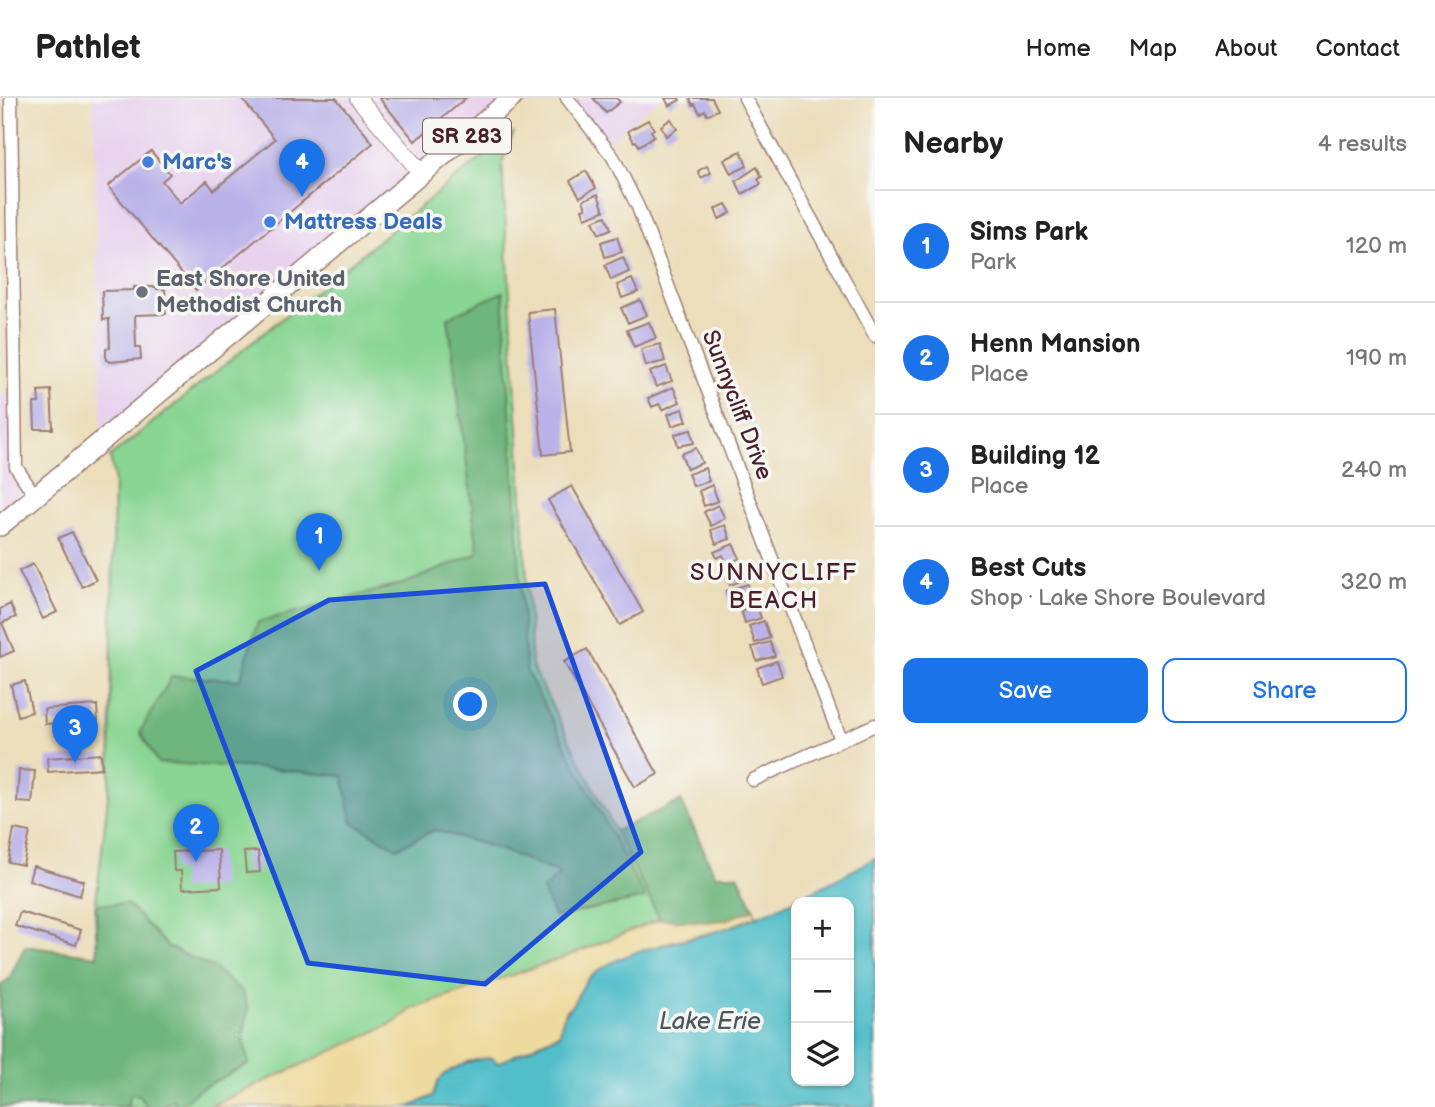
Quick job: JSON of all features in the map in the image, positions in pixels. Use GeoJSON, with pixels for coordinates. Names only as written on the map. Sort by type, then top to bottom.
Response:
{"type":"FeatureCollection","features":[{"type":"Feature","properties":{"kind":"main road","name":"SR 283"},"geometry":{"type":"LineString","coordinates":[[0,526],[512,98]]}},
{"type":"Feature","properties":{"kind":"street"},"geometry":{"type":"LineString","coordinates":[[11,98],[16,467],[35,496]]}},
{"type":"Feature","properties":{"kind":"street"},"geometry":{"type":"LineString","coordinates":[[358,98],[422,174]]}},
{"type":"Feature","properties":{"kind":"street","name":"Sunnycliff Drive"},"geometry":{"type":"LineString","coordinates":[[566,98],[613,157],[638,207],[841,740]]}},
{"type":"Feature","properties":{"kind":"street"},"geometry":{"type":"LineString","coordinates":[[745,98],[875,337]]}},
{"type":"Feature","properties":{"kind":"street"},"geometry":{"type":"LineString","coordinates":[[753,780],[875,725]]}},
{"type":"Feature","properties":{"kind":"highlighted area"},"geometry":{"type":"Polygon","coordinates":[[[545,584],[641,852],[485,984],[308,963],[196,671],[329,600],[545,584]]]}},
{"type":"Feature","properties":{"kind":"shaded area"},"geometry":{"type":"Polygon","coordinates":[[[93,98],[512,98],[102,441],[93,98]]]}},
{"type":"Feature","properties":{"kind":"shaded area"},"geometry":{"type":"Polygon","coordinates":[[[567,98],[660,98],[604,145],[567,98]]]}},
{"type":"Feature","properties":{"kind":"shaded area"},"geometry":{"type":"Polygon","coordinates":[[[0,395],[15,395],[16,467],[35,496],[0,526],[0,395]]]}},
{"type":"Feature","properties":{"kind":"green space"},"geometry":{"type":"Polygon","coordinates":[[[513,134],[502,163],[532,667],[660,919],[568,956],[412,1009],[394,1023],[209,1107],[118,1107],[100,1013],[95,910],[110,779],[114,476],[110,457],[513,134]]]}},
{"type":"Feature","properties":{"kind":"green space"},"geometry":{"type":"Polygon","coordinates":[[[503,292],[526,670],[645,898],[555,917],[542,890],[560,874],[499,849],[434,830],[397,848],[352,822],[343,776],[262,768],[158,763],[140,732],[172,676],[240,680],[258,622],[406,583],[478,553],[448,317],[503,292]]]}},
{"type":"Feature","properties":{"kind":"green space"},"geometry":{"type":"Polygon","coordinates":[[[681,801],[715,875],[738,875],[754,909],[726,920],[704,922],[660,919],[615,831],[681,801]]]}},
{"type":"Feature","properties":{"kind":"green space"},"geometry":{"type":"Polygon","coordinates":[[[96,904],[127,904],[168,947],[213,968],[243,993],[248,1009],[243,1039],[249,1064],[198,1090],[178,1107],[173,1100],[160,1107],[147,1107],[139,1095],[130,1095],[127,1107],[0,1107],[0,986],[9,979],[25,946],[97,956],[96,904]]]}},
{"type":"Feature","properties":{"kind":"sand"},"geometry":{"type":"Polygon","coordinates":[[[754,909],[756,916],[723,930],[669,942],[613,963],[588,979],[564,1013],[560,1033],[498,1064],[469,1061],[440,1079],[433,1096],[410,1107],[209,1107],[394,1023],[412,1009],[568,956],[660,919],[704,922],[726,920],[754,909]]]}},
{"type":"Feature","properties":{"kind":"water","name":"Lake Erie"},"geometry":{"type":"Polygon","coordinates":[[[875,858],[875,1107],[410,1107],[433,1096],[439,1080],[456,1067],[486,1058],[492,1058],[498,1063],[560,1034],[564,1016],[585,983],[603,967],[636,952],[708,934],[743,922],[791,901],[791,1086],[854,1086],[854,897],[801,897],[875,858]]]}},
{"type":"Feature","properties":{"kind":"building"},"geometry":{"type":"Polygon","coordinates":[[[241,98],[336,98],[373,143],[196,290],[108,186],[151,151],[170,174],[162,181],[180,203],[207,181],[214,190],[275,139],[241,98]]]}},
{"type":"Feature","properties":{"kind":"building"},"geometry":{"type":"Polygon","coordinates":[[[379,98],[466,98],[415,141],[379,98]]]}},
{"type":"Feature","properties":{"kind":"building"},"geometry":{"type":"Polygon","coordinates":[[[593,98],[616,98],[620,102],[606,113],[593,98]]]}},
{"type":"Feature","properties":{"kind":"building"},"geometry":{"type":"Polygon","coordinates":[[[665,98],[679,98],[680,100],[669,106],[665,98]]]}},
{"type":"Feature","properties":{"kind":"building"},"geometry":{"type":"Polygon","coordinates":[[[712,98],[718,110],[707,115],[705,110],[700,113],[695,104],[693,105],[690,99],[712,98]]]}},
{"type":"Feature","properties":{"kind":"building"},"geometry":{"type":"Polygon","coordinates":[[[671,119],[677,129],[666,136],[661,126],[671,119]]]}},
{"type":"Feature","properties":{"kind":"building"},"geometry":{"type":"Polygon","coordinates":[[[648,120],[654,129],[651,131],[654,136],[639,146],[628,131],[648,120]]]}},
{"type":"Feature","properties":{"kind":"building"},"geometry":{"type":"Polygon","coordinates":[[[741,151],[747,166],[731,174],[724,160],[741,151]]]}},
{"type":"Feature","properties":{"kind":"building"},"geometry":{"type":"Polygon","coordinates":[[[707,166],[711,173],[701,178],[698,171],[707,166]]]}},
{"type":"Feature","properties":{"kind":"building"},"geometry":{"type":"Polygon","coordinates":[[[757,167],[762,177],[758,179],[761,184],[742,194],[736,181],[757,167]]]}},
{"type":"Feature","properties":{"kind":"building"},"geometry":{"type":"Polygon","coordinates":[[[586,171],[596,188],[580,197],[570,181],[586,171]]]}},
{"type":"Feature","properties":{"kind":"building"},"geometry":{"type":"Polygon","coordinates":[[[598,194],[604,211],[585,218],[583,200],[598,194]]]}},
{"type":"Feature","properties":{"kind":"building"},"geometry":{"type":"Polygon","coordinates":[[[726,204],[731,213],[719,219],[715,209],[726,204]]]}},
{"type":"Feature","properties":{"kind":"building"},"geometry":{"type":"Polygon","coordinates":[[[606,216],[611,229],[599,234],[593,221],[606,216]]]}},
{"type":"Feature","properties":{"kind":"building"},"geometry":{"type":"Polygon","coordinates":[[[617,237],[622,252],[605,257],[601,242],[617,237]]]}},
{"type":"Feature","properties":{"kind":"building"},"geometry":{"type":"Polygon","coordinates":[[[623,257],[629,272],[611,280],[605,265],[623,257]]]}},
{"type":"Feature","properties":{"kind":"building"},"geometry":{"type":"Polygon","coordinates":[[[632,279],[638,292],[622,298],[617,285],[632,279]]]}},
{"type":"Feature","properties":{"kind":"building"},"geometry":{"type":"Polygon","coordinates":[[[134,287],[165,289],[166,314],[135,315],[136,347],[140,347],[141,359],[110,362],[106,360],[106,349],[110,348],[109,319],[103,320],[102,291],[134,290],[134,287]]]}},
{"type":"Feature","properties":{"kind":"building"},"geometry":{"type":"Polygon","coordinates":[[[640,300],[647,315],[628,323],[621,308],[640,300]]]}},
{"type":"Feature","properties":{"kind":"building"},"geometry":{"type":"Polygon","coordinates":[[[555,309],[570,452],[543,455],[528,312],[555,309]]]}},
{"type":"Feature","properties":{"kind":"building"},"geometry":{"type":"Polygon","coordinates":[[[649,322],[656,338],[634,347],[627,330],[649,322]]]}},
{"type":"Feature","properties":{"kind":"building"},"geometry":{"type":"Polygon","coordinates":[[[660,344],[665,361],[646,366],[641,349],[660,344]]]}},
{"type":"Feature","properties":{"kind":"building"},"geometry":{"type":"Polygon","coordinates":[[[666,366],[672,381],[656,387],[650,372],[666,366]]]}},
{"type":"Feature","properties":{"kind":"building"},"geometry":{"type":"Polygon","coordinates":[[[673,387],[680,402],[662,410],[659,404],[652,407],[648,398],[673,387]]]}},
{"type":"Feature","properties":{"kind":"building"},"geometry":{"type":"Polygon","coordinates":[[[51,390],[53,429],[35,429],[34,403],[39,403],[38,391],[51,390]]]}},
{"type":"Feature","properties":{"kind":"building"},"geometry":{"type":"Polygon","coordinates":[[[683,409],[687,421],[672,426],[668,414],[683,409]]]}},
{"type":"Feature","properties":{"kind":"building"},"geometry":{"type":"Polygon","coordinates":[[[691,430],[694,443],[678,446],[675,434],[691,430]]]}},
{"type":"Feature","properties":{"kind":"building"},"geometry":{"type":"Polygon","coordinates":[[[696,448],[702,463],[687,469],[681,454],[696,448]]]}},
{"type":"Feature","properties":{"kind":"building"},"geometry":{"type":"Polygon","coordinates":[[[705,468],[709,481],[693,486],[688,474],[705,468]]]}},
{"type":"Feature","properties":{"kind":"building"},"geometry":{"type":"Polygon","coordinates":[[[712,485],[718,501],[704,506],[699,491],[712,485]]]}},
{"type":"Feature","properties":{"kind":"building"},"geometry":{"type":"Polygon","coordinates":[[[572,486],[643,612],[620,625],[548,500],[572,486]]]}},
{"type":"Feature","properties":{"kind":"building"},"geometry":{"type":"Polygon","coordinates":[[[718,505],[725,518],[711,526],[704,512],[718,505]]]}},
{"type":"Feature","properties":{"kind":"building"},"geometry":{"type":"Polygon","coordinates":[[[725,525],[730,539],[716,544],[711,530],[725,525]]]}},
{"type":"Feature","properties":{"kind":"building"},"geometry":{"type":"Polygon","coordinates":[[[72,532],[96,580],[82,587],[58,538],[72,532]]]}},
{"type":"Feature","properties":{"kind":"building"},"geometry":{"type":"Polygon","coordinates":[[[733,544],[740,558],[727,564],[723,555],[717,558],[714,552],[733,544]]]}},
{"type":"Feature","properties":{"kind":"building"},"geometry":{"type":"Polygon","coordinates":[[[33,564],[57,612],[43,619],[19,571],[33,564]]]}},
{"type":"Feature","properties":{"kind":"building"},"geometry":{"type":"Polygon","coordinates":[[[741,564],[747,579],[730,585],[725,570],[741,564]]]}},
{"type":"Feature","properties":{"kind":"building"},"geometry":{"type":"Polygon","coordinates":[[[748,584],[753,598],[731,606],[726,591],[748,584]]]}},
{"type":"Feature","properties":{"kind":"building"},"geometry":{"type":"Polygon","coordinates":[[[10,604],[16,617],[2,623],[14,651],[0,657],[0,609],[10,604]]]}},
{"type":"Feature","properties":{"kind":"building"},"geometry":{"type":"Polygon","coordinates":[[[757,605],[761,618],[745,623],[741,610],[757,605]]]}},
{"type":"Feature","properties":{"kind":"building"},"geometry":{"type":"Polygon","coordinates":[[[764,621],[770,638],[755,643],[749,626],[764,621]]]}},
{"type":"Feature","properties":{"kind":"building"},"geometry":{"type":"Polygon","coordinates":[[[770,642],[775,656],[757,661],[752,647],[770,642]]]}},
{"type":"Feature","properties":{"kind":"building"},"geometry":{"type":"Polygon","coordinates":[[[587,649],[658,774],[635,787],[564,662],[587,649]]]}},
{"type":"Feature","properties":{"kind":"building"},"geometry":{"type":"Polygon","coordinates":[[[777,661],[782,676],[762,683],[757,668],[777,661]]]}},
{"type":"Feature","properties":{"kind":"building"},"geometry":{"type":"Polygon","coordinates":[[[25,681],[32,712],[18,716],[11,685],[25,681]]]}},
{"type":"Feature","properties":{"kind":"building"},"geometry":{"type":"Polygon","coordinates":[[[97,705],[98,721],[45,724],[44,709],[97,705]]]}},
{"type":"Feature","properties":{"kind":"building"},"geometry":{"type":"Polygon","coordinates":[[[101,754],[102,768],[48,772],[47,758],[101,754]]]}},
{"type":"Feature","properties":{"kind":"building"},"geometry":{"type":"Polygon","coordinates":[[[19,770],[35,771],[32,803],[17,802],[19,770]]]}},
{"type":"Feature","properties":{"kind":"building"},"geometry":{"type":"Polygon","coordinates":[[[14,829],[30,832],[23,865],[8,862],[14,829]]]}},
{"type":"Feature","properties":{"kind":"building"},"geometry":{"type":"Polygon","coordinates":[[[219,850],[221,887],[182,889],[181,871],[174,871],[173,852],[219,850]]]}},
{"type":"Feature","properties":{"kind":"building"},"geometry":{"type":"Polygon","coordinates":[[[258,851],[260,872],[246,873],[244,852],[258,851]]]}},
{"type":"Feature","properties":{"kind":"building"},"geometry":{"type":"Polygon","coordinates":[[[33,866],[84,881],[80,896],[29,880],[33,866]]]}},
{"type":"Feature","properties":{"kind":"building"},"geometry":{"type":"Polygon","coordinates":[[[20,912],[81,930],[76,945],[15,926],[20,912]]]}},
{"type":"Feature","properties":{"kind":"place","name":"Marc's"},"geometry":{"type":"Point","coordinates":[148,162]}},
{"type":"Feature","properties":{"kind":"place","name":"Best Cuts"},"geometry":{"type":"Point","coordinates":[302,197]}},
{"type":"Feature","properties":{"kind":"place","name":"Mattress Deals"},"geometry":{"type":"Point","coordinates":[270,222]}},
{"type":"Feature","properties":{"kind":"place","name":"East Shore United Methodist Church"},"geometry":{"type":"Point","coordinates":[142,292]}},
{"type":"Feature","properties":{"kind":"place","name":"Sims Park"},"geometry":{"type":"Point","coordinates":[319,571]}},
{"type":"Feature","properties":{"kind":"place","name":"Building 12"},"geometry":{"type":"Point","coordinates":[75,763]}},
{"type":"Feature","properties":{"kind":"place","name":"Henn Mansion"},"geometry":{"type":"Point","coordinates":[196,862]}},
{"type":"Feature","properties":{"kind":"district","name":"SUNNYCLIFF BEACH"},"geometry":{"type":"Point","coordinates":[774,586]}}]}
